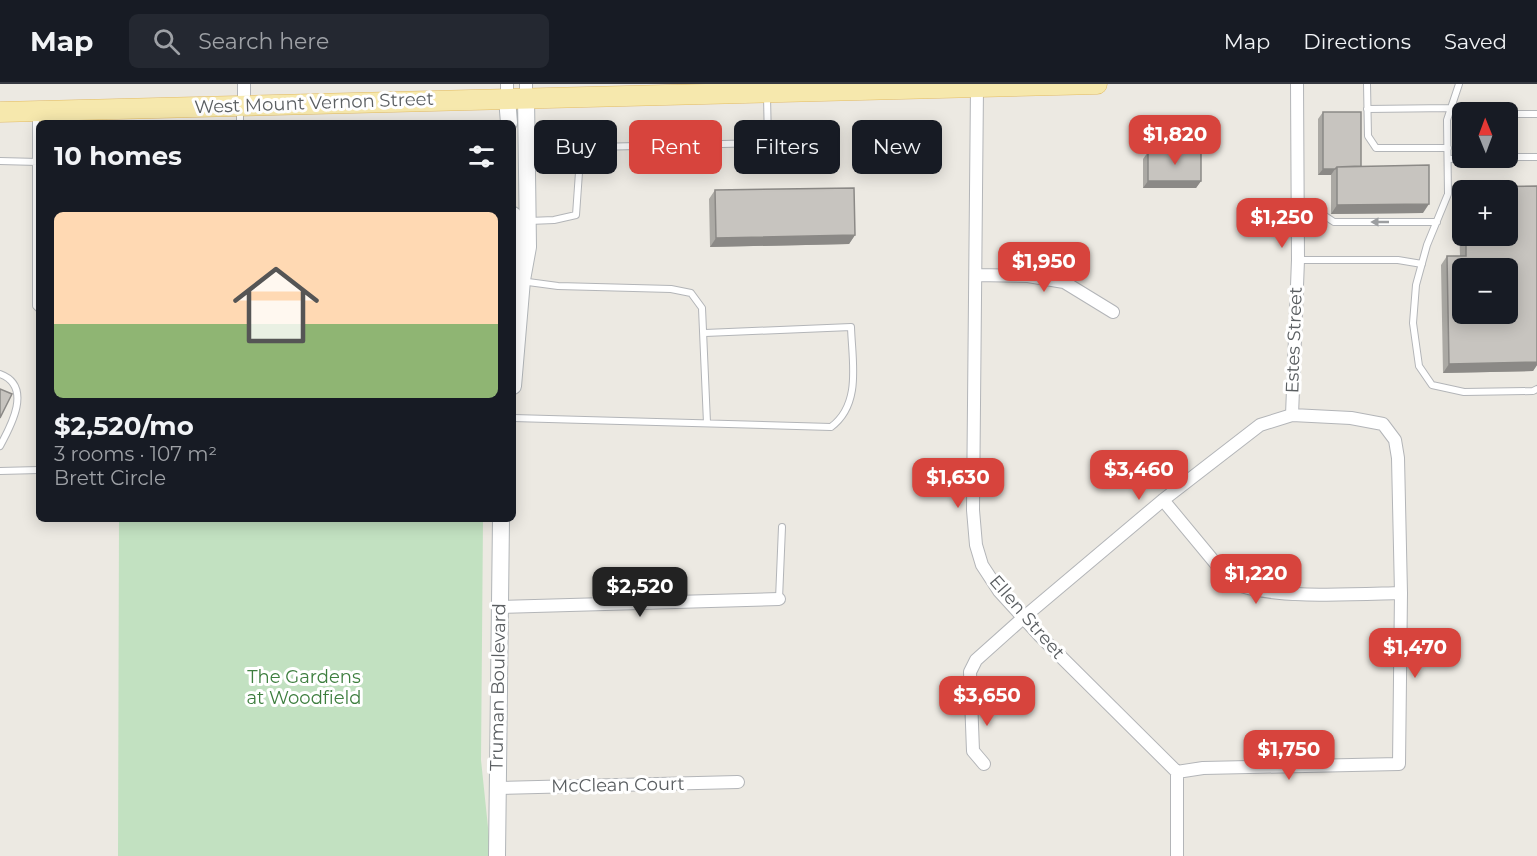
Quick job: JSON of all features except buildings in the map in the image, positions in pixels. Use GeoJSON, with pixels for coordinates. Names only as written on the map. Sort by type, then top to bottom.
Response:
{"type":"FeatureCollection","features":[{"type":"Feature","properties":{"kind":"main road","name":"West Mount Vernon Street"},"geometry":{"type":"LineString","coordinates":[[0,112],[242,111],[517,91],[1097,84]]}},
{"type":"Feature","properties":{"kind":"street"},"geometry":{"type":"LineString","coordinates":[[242,111],[244,84]]}},
{"type":"Feature","properties":{"kind":"street","name":"Estes Street"},"geometry":{"type":"LineString","coordinates":[[1292,415],[1298,260],[1297,84]]}},
{"type":"Feature","properties":{"kind":"street","name":"Ellen Street"},"geometry":{"type":"LineString","coordinates":[[977,87],[973,510],[976,546],[982,565],[999,591],[1023,618],[1177,772]]}},
{"type":"Feature","properties":{"kind":"street"},"geometry":{"type":"LineString","coordinates":[[510,120],[517,91]]}},
{"type":"Feature","properties":{"kind":"street"},"geometry":{"type":"LineString","coordinates":[[516,238],[518,219],[517,91]]}},
{"type":"Feature","properties":{"kind":"street"},"geometry":{"type":"LineString","coordinates":[[516,258],[518,280],[516,322]]}},
{"type":"Feature","properties":{"kind":"street"},"geometry":{"type":"LineString","coordinates":[[976,275],[1028,276],[1064,282],[1113,312]]}},
{"type":"Feature","properties":{"kind":"street"},"geometry":{"type":"LineString","coordinates":[[984,764],[974,751],[970,672],[976,660],[1023,618],[1163,500],[1251,430],[1292,415],[1351,418],[1383,424],[1395,440],[1398,458],[1401,593],[1399,764],[1203,768],[1177,772],[1177,854]]}},
{"type":"Feature","properties":{"kind":"street"},"geometry":{"type":"LineString","coordinates":[[1163,500],[1231,582],[1243,588],[1266,592],[1401,593]]}},
{"type":"Feature","properties":{"kind":"street","name":"Truman Boulevard"},"geometry":{"type":"LineString","coordinates":[[496,856],[501,522]]}},
{"type":"Feature","properties":{"kind":"street"},"geometry":{"type":"LineString","coordinates":[[500,607],[779,599]]}},
{"type":"Feature","properties":{"kind":"street","name":"McClean Court"},"geometry":{"type":"LineString","coordinates":[[497,788],[738,782]]}},
{"type":"Feature","properties":{"kind":"lane"},"geometry":{"type":"LineString","coordinates":[[1367,84],[1368,136],[1376,148],[1448,147]]}},
{"type":"Feature","properties":{"kind":"lane"},"geometry":{"type":"LineString","coordinates":[[1454,102],[1459,84]]}},
{"type":"Feature","properties":{"kind":"lane"},"geometry":{"type":"LineString","coordinates":[[518,219],[554,220],[576,215],[580,158],[595,147],[768,143],[767,88]]}},
{"type":"Feature","properties":{"kind":"lane"},"geometry":{"type":"LineString","coordinates":[[1367,109],[1452,108],[1448,120],[1448,194],[1416,285],[1413,323],[1419,366],[1432,386],[1464,392],[1533,392],[1537,388]]}},
{"type":"Feature","properties":{"kind":"lane"},"geometry":{"type":"LineString","coordinates":[[45,120],[46,113]]}},
{"type":"Feature","properties":{"kind":"lane"},"geometry":{"type":"LineString","coordinates":[[1518,114],[1537,114]]}},
{"type":"Feature","properties":{"kind":"lane"},"geometry":{"type":"LineString","coordinates":[[1518,157],[1537,157]]}},
{"type":"Feature","properties":{"kind":"lane"},"geometry":{"type":"LineString","coordinates":[[1448,159],[1452,159]]}},
{"type":"Feature","properties":{"kind":"lane"},"geometry":{"type":"LineString","coordinates":[[0,161],[36,162]]}},
{"type":"Feature","properties":{"kind":"lane"},"geometry":{"type":"LineString","coordinates":[[1298,217],[1325,216],[1334,222],[1437,222]]}},
{"type":"Feature","properties":{"kind":"lane"},"geometry":{"type":"LineString","coordinates":[[1298,260],[1398,260],[1422,264]]}},
{"type":"Feature","properties":{"kind":"lane"},"geometry":{"type":"LineString","coordinates":[[518,280],[558,286],[671,289],[691,293],[702,308],[705,333],[707,423]]}},
{"type":"Feature","properties":{"kind":"lane"},"geometry":{"type":"LineString","coordinates":[[516,418],[831,427],[842,418],[853,394],[851,327],[705,333]]}},
{"type":"Feature","properties":{"kind":"lane"},"geometry":{"type":"LineString","coordinates":[[0,374],[14,385],[18,401],[14,419],[0,446]]}},
{"type":"Feature","properties":{"kind":"lane"},"geometry":{"type":"LineString","coordinates":[[0,471],[36,470]]}},
{"type":"Feature","properties":{"kind":"lane"},"geometry":{"type":"LineString","coordinates":[[779,599],[782,527]]}},
{"type":"Feature","properties":{"kind":"green space","name":"The Gardens at Woodfield"},"geometry":{"type":"Polygon","coordinates":[[[119,522],[483,522],[481,760],[491,856],[118,856],[119,522]]]}}]}
